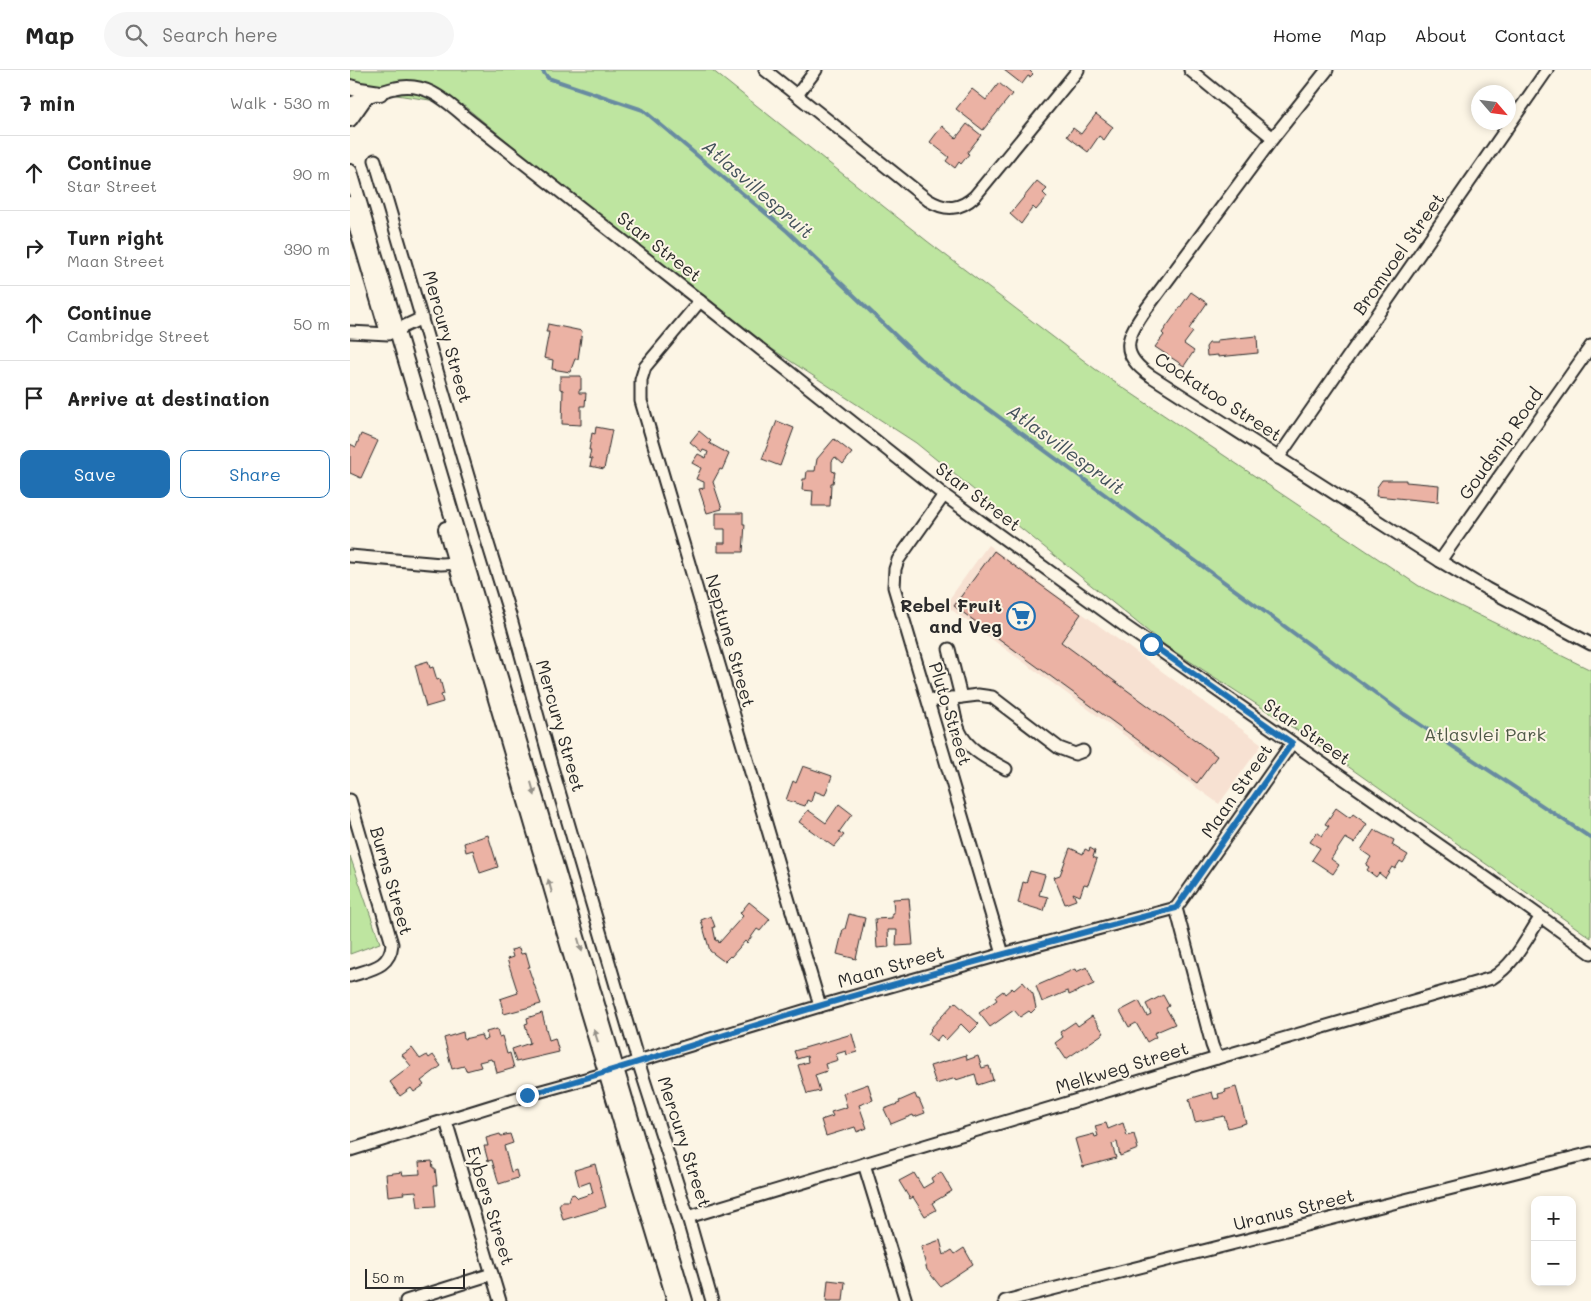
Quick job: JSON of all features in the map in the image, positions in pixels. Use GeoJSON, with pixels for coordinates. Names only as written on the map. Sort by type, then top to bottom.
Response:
{"type":"FeatureCollection","features":[{"type":"Feature","properties":{"kind":"street"},"geometry":{"type":"LineString","coordinates":[[765,70],[928,200],[937,205],[956,207],[965,204],[975,196],[1078,70]]}},
{"type":"Feature","properties":{"kind":"street"},"geometry":{"type":"LineString","coordinates":[[797,95],[816,70]]}},
{"type":"Feature","properties":{"kind":"street"},"geometry":{"type":"LineString","coordinates":[[1190,70],[1273,138]]}},
{"type":"Feature","properties":{"kind":"street","name":"Cockatoo Street"},"geometry":{"type":"LineString","coordinates":[[1327,70],[1273,138],[1147,308],[1132,330],[1129,344],[1131,356],[1143,370],[1440,561],[1487,589],[1591,644]]}},
{"type":"Feature","properties":{"kind":"street","name":"Bromvoel Street"},"geometry":{"type":"LineString","coordinates":[[1278,458],[1547,70]]}},
{"type":"Feature","properties":{"kind":"street"},"geometry":{"type":"LineString","coordinates":[[350,86],[360,90],[380,93]]}},
{"type":"Feature","properties":{"kind":"street","name":"Star Street"},"geometry":{"type":"LineString","coordinates":[[350,103],[395,88],[410,86],[422,88],[438,95],[944,494],[1122,624],[1591,953]]}},
{"type":"Feature","properties":{"kind":"street"},"geometry":{"type":"LineString","coordinates":[[350,119],[364,99]]}},
{"type":"Feature","properties":{"kind":"street","name":"Mercury Street"},"geometry":{"type":"LineString","coordinates":[[375,160],[510,614],[551,764],[638,1061],[688,1217],[712,1301]]}},
{"type":"Feature","properties":{"kind":"street"},"geometry":{"type":"LineString","coordinates":[[350,172],[393,332],[462,563],[581,990],[612,1071],[685,1301]]}},
{"type":"Feature","properties":{"kind":"street"},"geometry":{"type":"LineString","coordinates":[[350,204],[393,332]]}},
{"type":"Feature","properties":{"kind":"street","name":"Neptune Street"},"geometry":{"type":"LineString","coordinates":[[700,301],[646,368],[641,380],[641,401],[820,1006]]}},
{"type":"Feature","properties":{"kind":"street"},"geometry":{"type":"LineString","coordinates":[[350,332],[393,332],[422,318]]}},
{"type":"Feature","properties":{"kind":"street","name":"Goudsnip Road"},"geometry":{"type":"LineString","coordinates":[[1440,561],[1591,346]]}},
{"type":"Feature","properties":{"kind":"street","name":"Pluto Street"},"geometry":{"type":"LineString","coordinates":[[944,494],[898,560],[895,569],[894,588],[1003,954]]}},
{"type":"Feature","properties":{"kind":"street"},"geometry":{"type":"LineString","coordinates":[[350,556],[462,563]]}},
{"type":"Feature","properties":{"kind":"street"},"geometry":{"type":"LineString","coordinates":[[949,649],[960,732],[966,741],[982,756],[1006,769]]}},
{"type":"Feature","properties":{"kind":"street"},"geometry":{"type":"LineString","coordinates":[[928,701],[978,695],[992,697],[1059,748],[1075,754],[1083,751]]}},
{"type":"Feature","properties":{"kind":"street","name":"Maan Street"},"geometry":{"type":"LineString","coordinates":[[350,1150],[820,1006],[1003,954],[1176,908],[1292,743]]}},
{"type":"Feature","properties":{"kind":"street","name":"Burns Street"},"geometry":{"type":"LineString","coordinates":[[350,800],[392,944],[389,956],[381,966],[350,976]]}},
{"type":"Feature","properties":{"kind":"street"},"geometry":{"type":"LineString","coordinates":[[1176,908],[1212,1046],[1217,1058]]}},
{"type":"Feature","properties":{"kind":"street","name":"Melkweg Street"},"geometry":{"type":"LineString","coordinates":[[688,1217],[1217,1058],[1492,978],[1503,971],[1513,960],[1540,918]]}},
{"type":"Feature","properties":{"kind":"street"},"geometry":{"type":"LineString","coordinates":[[612,1071],[675,1301]]}},
{"type":"Feature","properties":{"kind":"street","name":"Eybers Street"},"geometry":{"type":"LineString","coordinates":[[446,1121],[500,1301]]}},
{"type":"Feature","properties":{"kind":"street","name":"Uranus Street"},"geometry":{"type":"LineString","coordinates":[[1005,1301],[1591,1153]]}},
{"type":"Feature","properties":{"kind":"street"},"geometry":{"type":"LineString","coordinates":[[864,1164],[906,1301]]}},
{"type":"Feature","properties":{"kind":"street"},"geometry":{"type":"LineString","coordinates":[[406,1301],[492,1274]]}},
{"type":"Feature","properties":{"kind":"shaded area"},"geometry":{"type":"Polygon","coordinates":[[[988,545],[1262,744],[1219,804],[945,605],[988,545]]]}},
{"type":"Feature","properties":{"kind":"green space","name":"Atlasvlei Park"},"geometry":{"type":"Polygon","coordinates":[[[350,70],[712,70],[927,241],[1095,369],[1419,586],[1591,670],[1591,938],[1295,729],[1166,646],[916,443],[723,317],[463,105],[350,88],[350,70]]]}},
{"type":"Feature","properties":{"kind":"green space"},"geometry":{"type":"Polygon","coordinates":[[[350,856],[380,943],[350,954],[350,856]]]}},
{"type":"Feature","properties":{"kind":"building"},"geometry":{"type":"Polygon","coordinates":[[[1004,70],[1029,70],[1033,74],[1030,77],[1028,76],[1022,84],[1004,70]]]}},
{"type":"Feature","properties":{"kind":"building"},"geometry":{"type":"Polygon","coordinates":[[[999,83],[1012,94],[983,130],[956,109],[972,89],[986,100],[999,83]]]}},
{"type":"Feature","properties":{"kind":"building"},"geometry":{"type":"Polygon","coordinates":[[[1096,114],[1113,127],[1104,140],[1099,136],[1088,152],[1067,136],[1073,128],[1081,134],[1096,114]]]}},
{"type":"Feature","properties":{"kind":"building"},"geometry":{"type":"Polygon","coordinates":[[[967,124],[981,135],[967,153],[969,154],[955,168],[946,161],[949,157],[930,142],[942,126],[956,138],[967,124]]]}},
{"type":"Feature","properties":{"kind":"building"},"geometry":{"type":"Polygon","coordinates":[[[1037,181],[1047,189],[1043,193],[1047,197],[1036,210],[1033,207],[1021,224],[1010,214],[1037,181]]]}},
{"type":"Feature","properties":{"kind":"building"},"geometry":{"type":"Polygon","coordinates":[[[1191,292],[1207,303],[1189,329],[1193,332],[1184,344],[1194,351],[1184,366],[1155,347],[1164,335],[1162,333],[1191,292]]]}},
{"type":"Feature","properties":{"kind":"building"},"geometry":{"type":"Polygon","coordinates":[[[548,324],[582,331],[578,359],[575,359],[570,372],[552,369],[553,360],[544,358],[549,332],[546,332],[548,324]]]}},
{"type":"Feature","properties":{"kind":"building"},"geometry":{"type":"Polygon","coordinates":[[[1257,336],[1258,353],[1218,357],[1218,355],[1207,356],[1206,347],[1209,343],[1217,343],[1217,340],[1257,336]]]}},
{"type":"Feature","properties":{"kind":"building"},"geometry":{"type":"Polygon","coordinates":[[[560,376],[581,376],[581,390],[579,390],[579,393],[586,393],[585,406],[581,406],[581,425],[562,424],[563,390],[560,389],[560,376]]]}},
{"type":"Feature","properties":{"kind":"building"},"geometry":{"type":"Polygon","coordinates":[[[777,421],[794,428],[780,466],[762,459],[777,421]]]}},
{"type":"Feature","properties":{"kind":"building"},"geometry":{"type":"Polygon","coordinates":[[[596,427],[612,430],[604,469],[590,466],[592,459],[589,458],[591,450],[589,450],[592,433],[595,434],[596,427]]]}},
{"type":"Feature","properties":{"kind":"building"},"geometry":{"type":"Polygon","coordinates":[[[699,431],[711,441],[709,443],[729,454],[722,470],[720,469],[713,482],[722,509],[707,513],[699,489],[704,488],[704,482],[696,479],[701,468],[692,463],[698,454],[706,458],[708,452],[703,450],[702,452],[690,442],[699,431]]]}},
{"type":"Feature","properties":{"kind":"building"},"geometry":{"type":"Polygon","coordinates":[[[361,434],[378,441],[361,478],[350,473],[350,444],[356,447],[361,434]]]}},
{"type":"Feature","properties":{"kind":"building"},"geometry":{"type":"Polygon","coordinates":[[[834,439],[852,453],[843,464],[835,457],[832,461],[832,471],[835,472],[833,483],[831,483],[830,506],[812,506],[813,491],[802,490],[803,479],[806,479],[807,471],[815,471],[817,459],[834,439]]]}},
{"type":"Feature","properties":{"kind":"building"},"geometry":{"type":"Polygon","coordinates":[[[1382,480],[1406,480],[1406,482],[1439,485],[1438,502],[1376,496],[1377,487],[1382,480]]]}},
{"type":"Feature","properties":{"kind":"building"},"geometry":{"type":"Polygon","coordinates":[[[716,513],[743,513],[743,524],[745,524],[743,552],[718,552],[718,543],[725,543],[725,529],[716,529],[716,513]]]}},
{"type":"Feature","properties":{"kind":"building"},"geometry":{"type":"Polygon","coordinates":[[[994,551],[1081,614],[1061,642],[1217,756],[1197,783],[954,606],[994,551]]]}},
{"type":"Feature","properties":{"kind":"building"},"geometry":{"type":"Polygon","coordinates":[[[428,661],[430,668],[433,667],[437,680],[440,679],[444,694],[441,695],[443,702],[426,707],[415,665],[428,661]]]}},
{"type":"Feature","properties":{"kind":"building"},"geometry":{"type":"Polygon","coordinates":[[[803,766],[832,776],[825,795],[814,791],[811,802],[807,800],[805,806],[786,800],[793,781],[796,783],[803,766]]]}},
{"type":"Feature","properties":{"kind":"building"},"geometry":{"type":"Polygon","coordinates":[[[839,804],[852,814],[839,832],[844,835],[834,847],[799,822],[808,810],[826,823],[839,804]]]}},
{"type":"Feature","properties":{"kind":"building"},"geometry":{"type":"Polygon","coordinates":[[[1336,808],[1350,818],[1353,814],[1367,824],[1354,843],[1345,838],[1331,859],[1339,865],[1333,874],[1312,860],[1320,848],[1310,842],[1317,832],[1322,836],[1329,826],[1325,824],[1336,808]]]}},
{"type":"Feature","properties":{"kind":"building"},"geometry":{"type":"Polygon","coordinates":[[[1374,830],[1394,840],[1392,845],[1408,855],[1403,863],[1400,861],[1395,869],[1392,867],[1385,878],[1379,873],[1376,877],[1367,870],[1369,867],[1366,865],[1371,857],[1361,850],[1374,830]]]}},
{"type":"Feature","properties":{"kind":"building"},"geometry":{"type":"Polygon","coordinates":[[[488,835],[498,867],[480,873],[473,850],[466,852],[464,843],[488,835]]]}},
{"type":"Feature","properties":{"kind":"building"},"geometry":{"type":"Polygon","coordinates":[[[1070,848],[1083,854],[1085,849],[1089,851],[1090,848],[1095,851],[1093,857],[1097,859],[1088,885],[1084,884],[1080,896],[1073,893],[1076,900],[1065,904],[1054,877],[1060,875],[1070,848]]]}},
{"type":"Feature","properties":{"kind":"building"},"geometry":{"type":"Polygon","coordinates":[[[1030,871],[1045,875],[1039,895],[1048,897],[1044,911],[1018,903],[1023,882],[1026,883],[1030,871]]]}},
{"type":"Feature","properties":{"kind":"building"},"geometry":{"type":"Polygon","coordinates":[[[909,898],[913,945],[896,946],[897,930],[888,930],[889,947],[877,948],[875,919],[892,918],[894,913],[893,899],[909,898]]]}},
{"type":"Feature","properties":{"kind":"building"},"geometry":{"type":"Polygon","coordinates":[[[749,902],[770,919],[760,931],[757,929],[747,943],[745,941],[731,957],[725,961],[722,960],[710,951],[701,920],[711,916],[715,927],[713,927],[716,941],[718,940],[719,943],[743,916],[740,913],[749,902]]]}},
{"type":"Feature","properties":{"kind":"building"},"geometry":{"type":"Polygon","coordinates":[[[849,914],[865,918],[856,959],[837,954],[849,914]]]}},
{"type":"Feature","properties":{"kind":"building"},"geometry":{"type":"Polygon","coordinates":[[[519,948],[521,954],[526,953],[530,967],[528,967],[541,1004],[504,1014],[500,999],[518,993],[507,959],[513,957],[511,950],[519,948]]]}},
{"type":"Feature","properties":{"kind":"building"},"geometry":{"type":"Polygon","coordinates":[[[1087,967],[1094,984],[1069,995],[1068,991],[1042,1002],[1036,986],[1075,969],[1076,972],[1087,967]]]}},
{"type":"Feature","properties":{"kind":"building"},"geometry":{"type":"Polygon","coordinates":[[[1023,982],[1033,994],[1036,1008],[1031,1013],[1029,1011],[1020,1017],[1014,1010],[990,1027],[979,1013],[997,1000],[995,997],[1003,991],[1005,994],[1012,988],[1014,990],[1023,982]]]}},
{"type":"Feature","properties":{"kind":"building"},"geometry":{"type":"Polygon","coordinates":[[[1163,995],[1169,1006],[1166,1008],[1175,1024],[1154,1033],[1156,1037],[1147,1042],[1136,1023],[1129,1027],[1120,1011],[1139,1001],[1147,1016],[1151,1014],[1146,1004],[1163,995]]]}},
{"type":"Feature","properties":{"kind":"building"},"geometry":{"type":"Polygon","coordinates":[[[955,1002],[979,1024],[970,1033],[961,1024],[946,1040],[941,1035],[936,1041],[928,1034],[930,1029],[955,1002]]]}},
{"type":"Feature","properties":{"kind":"building"},"geometry":{"type":"Polygon","coordinates":[[[542,1013],[549,1040],[555,1038],[559,1052],[516,1062],[512,1049],[530,1043],[525,1024],[528,1023],[527,1018],[542,1013]]]}},
{"type":"Feature","properties":{"kind":"building"},"geometry":{"type":"Polygon","coordinates":[[[1092,1016],[1104,1033],[1066,1059],[1055,1043],[1063,1037],[1060,1032],[1075,1022],[1078,1026],[1092,1016]]]}},
{"type":"Feature","properties":{"kind":"building"},"geometry":{"type":"Polygon","coordinates":[[[497,1029],[499,1037],[502,1036],[507,1054],[510,1053],[514,1068],[497,1073],[494,1060],[492,1061],[491,1059],[479,1062],[481,1067],[466,1071],[464,1066],[452,1069],[444,1038],[463,1032],[464,1039],[481,1035],[483,1040],[488,1039],[486,1032],[497,1029]]]}},
{"type":"Feature","properties":{"kind":"building"},"geometry":{"type":"Polygon","coordinates":[[[852,1034],[857,1052],[847,1055],[846,1051],[836,1054],[838,1060],[825,1064],[827,1071],[815,1075],[820,1091],[807,1094],[798,1065],[808,1062],[807,1056],[797,1059],[794,1051],[852,1034]]]}},
{"type":"Feature","properties":{"kind":"building"},"geometry":{"type":"Polygon","coordinates":[[[412,1048],[420,1059],[427,1055],[429,1058],[433,1055],[441,1066],[421,1081],[424,1085],[414,1092],[411,1088],[400,1096],[390,1082],[411,1066],[402,1055],[412,1048]]]}},
{"type":"Feature","properties":{"kind":"building"},"geometry":{"type":"Polygon","coordinates":[[[966,1055],[967,1060],[978,1056],[982,1068],[989,1066],[993,1080],[978,1085],[975,1074],[936,1084],[930,1066],[966,1055]]]}},
{"type":"Feature","properties":{"kind":"building"},"geometry":{"type":"Polygon","coordinates":[[[868,1084],[873,1100],[859,1105],[867,1128],[857,1132],[855,1127],[826,1136],[821,1120],[833,1116],[831,1112],[847,1107],[843,1093],[868,1084]]]}},
{"type":"Feature","properties":{"kind":"building"},"geometry":{"type":"Polygon","coordinates":[[[1236,1087],[1246,1123],[1228,1128],[1224,1116],[1195,1122],[1189,1099],[1212,1092],[1214,1099],[1219,1098],[1218,1094],[1236,1087]]]}},
{"type":"Feature","properties":{"kind":"building"},"geometry":{"type":"Polygon","coordinates":[[[915,1094],[925,1113],[914,1117],[913,1115],[891,1124],[884,1109],[900,1103],[899,1101],[915,1094]]]}},
{"type":"Feature","properties":{"kind":"building"},"geometry":{"type":"Polygon","coordinates":[[[1106,1123],[1108,1129],[1123,1123],[1127,1136],[1134,1134],[1138,1149],[1120,1156],[1117,1142],[1112,1144],[1116,1158],[1083,1167],[1075,1139],[1094,1134],[1095,1137],[1098,1136],[1095,1126],[1106,1123]]]}},
{"type":"Feature","properties":{"kind":"building"},"geometry":{"type":"Polygon","coordinates":[[[500,1134],[501,1136],[510,1134],[513,1143],[504,1146],[511,1172],[516,1170],[518,1178],[499,1184],[492,1160],[488,1161],[484,1146],[488,1146],[486,1138],[500,1134]]]}},
{"type":"Feature","properties":{"kind":"building"},"geometry":{"type":"Polygon","coordinates":[[[432,1161],[433,1168],[435,1168],[437,1185],[434,1185],[436,1206],[418,1207],[416,1191],[388,1196],[386,1174],[402,1172],[403,1175],[420,1174],[419,1162],[432,1161]]]}},
{"type":"Feature","properties":{"kind":"building"},"geometry":{"type":"Polygon","coordinates":[[[595,1164],[606,1207],[563,1220],[559,1205],[562,1201],[569,1201],[571,1195],[574,1194],[578,1198],[593,1193],[590,1182],[579,1186],[575,1170],[595,1164]]]}},
{"type":"Feature","properties":{"kind":"building"},"geometry":{"type":"Polygon","coordinates":[[[941,1172],[952,1191],[932,1203],[936,1210],[925,1216],[913,1197],[910,1199],[899,1181],[914,1173],[923,1188],[933,1182],[931,1178],[941,1172]]]}},
{"type":"Feature","properties":{"kind":"building"},"geometry":{"type":"Polygon","coordinates":[[[940,1240],[944,1255],[952,1250],[955,1254],[964,1248],[973,1264],[940,1286],[927,1270],[921,1247],[940,1240]]]}},
{"type":"Feature","properties":{"kind":"building"},"geometry":{"type":"Polygon","coordinates":[[[828,1280],[845,1282],[843,1301],[826,1301],[828,1280]]]}},
{"type":"Feature","properties":{"kind":"waterway","name":"Atlasvillespruit"},"geometry":{"type":"LineString","coordinates":[[542,70],[548,78],[643,110],[787,231],[920,359],[1404,714],[1591,838]]}},
{"type":"Feature","properties":{"kind":"place","name":"Rebel Fruit and Veg"},"geometry":{"type":"Point","coordinates":[1021,616]}},
{"type":"Feature","properties":{"kind":"route"},"geometry":{"type":"LineString","coordinates":[[527,1095],[607,1073],[638,1061],[820,1006],[1003,954],[1176,908],[1292,743],[1151,644]]}}]}
